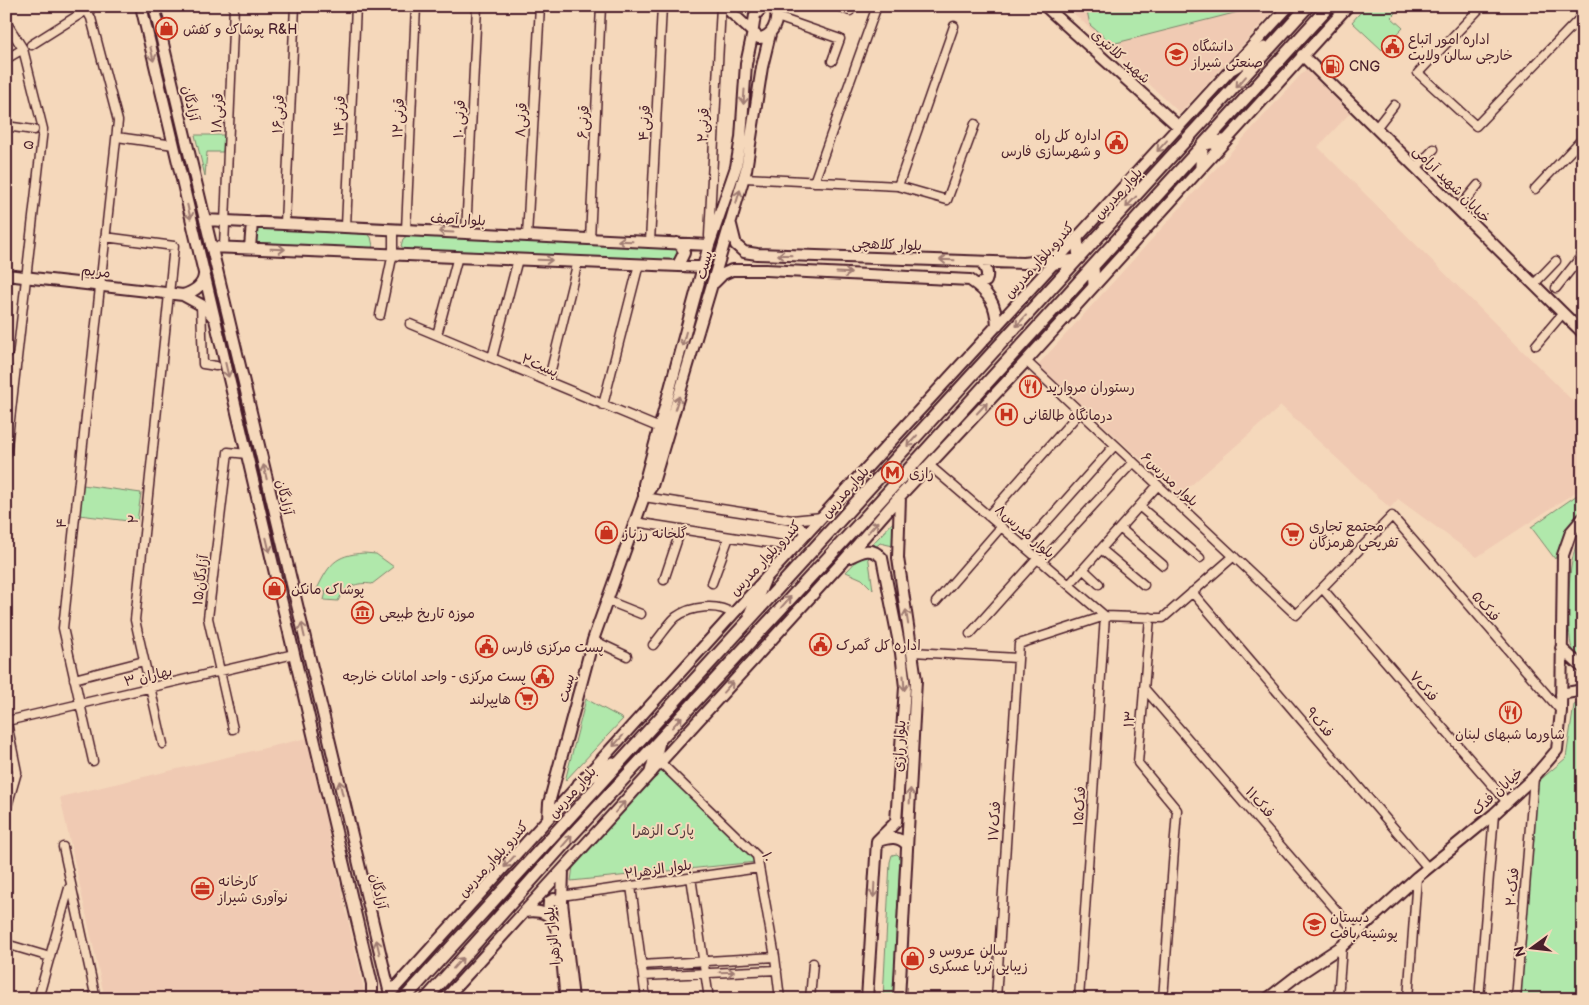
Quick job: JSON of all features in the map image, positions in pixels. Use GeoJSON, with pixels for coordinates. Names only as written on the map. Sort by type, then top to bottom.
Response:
{"type":"FeatureCollection","features":[{"type":"Feature","properties":{"kind":"main road","name":"آزادگان"},"geometry":{"type":"LineString","coordinates":[[141,6],[372,984],[372,999]]}},
{"type":"Feature","properties":{"kind":"main road"},"geometry":{"type":"LineString","coordinates":[[722,6],[759,38],[770,34]]}},
{"type":"Feature","properties":{"kind":"main road"},"geometry":{"type":"LineString","coordinates":[[757,6],[763,6]]}},
{"type":"Feature","properties":{"kind":"main road","name":"پست"},"geometry":{"type":"LineString","coordinates":[[664,430],[688,322],[709,245],[736,167],[746,64],[753,31],[753,21],[763,6]]}},
{"type":"Feature","properties":{"kind":"main road"},"geometry":{"type":"LineString","coordinates":[[771,6],[776,11],[777,17]]}},
{"type":"Feature","properties":{"kind":"main road","name":"پست"},"geometry":{"type":"LineString","coordinates":[[548,818],[549,803],[593,640],[644,498],[644,484],[701,326],[744,178],[762,67],[770,34],[782,6]]}},
{"type":"Feature","properties":{"kind":"main road","name":"شهید کلانتری"},"geometry":{"type":"LineString","coordinates":[[1045,6],[1179,127]]}},
{"type":"Feature","properties":{"kind":"main road","name":"کندرو بلوار مدرس"},"geometry":{"type":"LineString","coordinates":[[387,996],[733,614],[1289,6]]}},
{"type":"Feature","properties":{"kind":"main road","name":"بلوار مدرس"},"geometry":{"type":"LineString","coordinates":[[404,999],[1308,6]]}},
{"type":"Feature","properties":{"kind":"main road","name":"بلوار مدرس"},"geometry":{"type":"LineString","coordinates":[[426,999],[1330,6]]}},
{"type":"Feature","properties":{"kind":"main road"},"geometry":{"type":"LineString","coordinates":[[445,999],[564,870],[900,496],[1026,361],[1223,141],[1348,6]]}},
{"type":"Feature","properties":{"kind":"main road","name":"آزادگان"},"geometry":{"type":"LineString","coordinates":[[156,9],[386,979],[387,996]]}},
{"type":"Feature","properties":{"kind":"main road"},"geometry":{"type":"LineString","coordinates":[[1233,68],[1277,40]]}},
{"type":"Feature","properties":{"kind":"main road","name":"خیابان شهید آرامی"},"geometry":{"type":"LineString","coordinates":[[1302,55],[1583,332]]}},
{"type":"Feature","properties":{"kind":"main road"},"geometry":{"type":"LineString","coordinates":[[746,64],[754,57],[758,57],[762,67]]}},
{"type":"Feature","properties":{"kind":"main road"},"geometry":{"type":"LineString","coordinates":[[1201,166],[1203,145],[1223,141]]}},
{"type":"Feature","properties":{"kind":"main road","name":"بلوار آصف"},"geometry":{"type":"LineString","coordinates":[[205,220],[709,245]]}},
{"type":"Feature","properties":{"kind":"main road","name":"بلوار کلاهچی"},"geometry":{"type":"LineString","coordinates":[[731,220],[736,245],[744,252],[761,254],[1023,263],[1041,261],[1064,253]]}},
{"type":"Feature","properties":{"kind":"main road"},"geometry":{"type":"LineString","coordinates":[[250,248],[252,222]]}},
{"type":"Feature","properties":{"kind":"main road"},"geometry":{"type":"LineString","coordinates":[[1055,263],[1078,259],[1077,239]]}},
{"type":"Feature","properties":{"kind":"main road"},"geometry":{"type":"LineString","coordinates":[[677,243],[682,247],[684,253],[678,265]]}},
{"type":"Feature","properties":{"kind":"main road"},"geometry":{"type":"LineString","coordinates":[[212,247],[703,267]]}},
{"type":"Feature","properties":{"kind":"main road"},"geometry":{"type":"LineString","coordinates":[[760,270],[755,260],[761,254]]}},
{"type":"Feature","properties":{"kind":"main road"},"geometry":{"type":"LineString","coordinates":[[977,285],[986,281],[988,276],[980,262]]}},
{"type":"Feature","properties":{"kind":"main road"},"geometry":{"type":"LineString","coordinates":[[1092,287],[1093,266]]}},
{"type":"Feature","properties":{"kind":"main road"},"geometry":{"type":"LineString","coordinates":[[182,294],[193,292],[200,285],[204,278],[203,270]]}},
{"type":"Feature","properties":{"kind":"main road"},"geometry":{"type":"LineString","coordinates":[[713,284],[723,274],[732,270],[958,278],[970,280],[989,295],[996,308],[997,326]]}},
{"type":"Feature","properties":{"kind":"main road","name":"مریم"},"geometry":{"type":"LineString","coordinates":[[6,275],[182,294]]}},
{"type":"Feature","properties":{"kind":"main road"},"geometry":{"type":"LineString","coordinates":[[1072,290],[1092,287]]}},
{"type":"Feature","properties":{"kind":"main road"},"geometry":{"type":"LineString","coordinates":[[182,294],[212,314],[215,322]]}},
{"type":"Feature","properties":{"kind":"main road"},"geometry":{"type":"LineString","coordinates":[[688,322],[701,326]]}},
{"type":"Feature","properties":{"kind":"main road"},"geometry":{"type":"LineString","coordinates":[[981,365],[993,376]]}},
{"type":"Feature","properties":{"kind":"main road"},"geometry":{"type":"LineString","coordinates":[[853,483],[874,482]]}},
{"type":"Feature","properties":{"kind":"main road","name":"بلوار رازی"},"geometry":{"type":"LineString","coordinates":[[899,999],[915,709],[913,652],[898,558],[900,496]]}},
{"type":"Feature","properties":{"kind":"main road"},"geometry":{"type":"LineString","coordinates":[[262,520],[276,517]]}},
{"type":"Feature","properties":{"kind":"main road","name":"خیابان فدک"},"geometry":{"type":"LineString","coordinates":[[1267,999],[1298,975],[1342,946],[1417,877],[1494,814],[1506,801],[1534,778],[1557,750],[1561,711],[1562,555],[1571,532],[1583,518]]}},
{"type":"Feature","properties":{"kind":"main road","name":"بلوار رازی"},"geometry":{"type":"LineString","coordinates":[[845,559],[870,550],[877,552],[885,566],[905,687],[896,822],[877,841]]}},
{"type":"Feature","properties":{"kind":"main road"},"geometry":{"type":"LineString","coordinates":[[746,623],[764,581]]}},
{"type":"Feature","properties":{"kind":"main road"},"geometry":{"type":"LineString","coordinates":[[1561,648],[1583,668]]}},
{"type":"Feature","properties":{"kind":"main road"},"geometry":{"type":"LineString","coordinates":[[1561,694],[1583,690]]}},
{"type":"Feature","properties":{"kind":"main road"},"geometry":{"type":"LineString","coordinates":[[651,772],[659,741]]}},
{"type":"Feature","properties":{"kind":"main road"},"geometry":{"type":"LineString","coordinates":[[557,774],[561,790],[566,793],[627,754]]}},
{"type":"Feature","properties":{"kind":"main road"},"geometry":{"type":"LineString","coordinates":[[867,999],[877,841],[890,837],[903,841],[907,845]]}},
{"type":"Feature","properties":{"kind":"main road","name":"بلوار الزهرا"},"geometry":{"type":"LineString","coordinates":[[564,870],[562,899],[573,999]]}},
{"type":"Feature","properties":{"kind":"main road"},"geometry":{"type":"LineString","coordinates":[[548,915],[549,902],[554,899],[562,899]]}},
{"type":"Feature","properties":{"kind":"main road","name":"بلوار الزهرا"},"geometry":{"type":"LineString","coordinates":[[524,912],[532,911],[548,915],[556,930],[566,999]]}},
{"type":"Feature","properties":{"kind":"main road"},"geometry":{"type":"LineString","coordinates":[[372,984],[379,984],[386,979]]}},
{"type":"Feature","properties":{"kind":"street","name":"قرنی۱۸"},"geometry":{"type":"LineString","coordinates":[[224,247],[234,6]]}},
{"type":"Feature","properties":{"kind":"street","name":"قرنی۱۶"},"geometry":{"type":"LineString","coordinates":[[285,223],[295,6]]}},
{"type":"Feature","properties":{"kind":"street","name":"قرنی۱۴"},"geometry":{"type":"LineString","coordinates":[[346,226],[356,6]]}},
{"type":"Feature","properties":{"kind":"street","name":"قرنی۱۲"},"geometry":{"type":"LineString","coordinates":[[406,230],[416,6]]}},
{"type":"Feature","properties":{"kind":"street","name":"۱۰ قرنی"},"geometry":{"type":"LineString","coordinates":[[466,233],[477,6]]}},
{"type":"Feature","properties":{"kind":"street","name":"قرنی۸"},"geometry":{"type":"LineString","coordinates":[[528,236],[540,6]]}},
{"type":"Feature","properties":{"kind":"street","name":"قرنی۶"},"geometry":{"type":"LineString","coordinates":[[590,239],[601,6]]}},
{"type":"Feature","properties":{"kind":"street","name":"قرنی۴"},"geometry":{"type":"LineString","coordinates":[[650,242],[662,6]]}},
{"type":"Feature","properties":{"kind":"street","name":"قرنی۲"},"geometry":{"type":"LineString","coordinates":[[709,245],[722,6]]}},
{"type":"Feature","properties":{"kind":"street"},"geometry":{"type":"LineString","coordinates":[[838,6],[850,11],[852,6]]}},
{"type":"Feature","properties":{"kind":"street"},"geometry":{"type":"LineString","coordinates":[[814,182],[877,6]]}},
{"type":"Feature","properties":{"kind":"street"},"geometry":{"type":"LineString","coordinates":[[1482,6],[1418,73],[1476,126],[1583,15]]}},
{"type":"Feature","properties":{"kind":"street"},"geometry":{"type":"LineString","coordinates":[[31,45],[88,8]]}},
{"type":"Feature","properties":{"kind":"street","name":"۴"},"geometry":{"type":"LineString","coordinates":[[88,8],[118,121],[63,628],[93,761]]}},
{"type":"Feature","properties":{"kind":"street"},"geometry":{"type":"LineString","coordinates":[[777,17],[840,39],[832,61]]}},
{"type":"Feature","properties":{"kind":"street","name":"۵"},"geometry":{"type":"LineString","coordinates":[[6,22],[23,49],[43,129],[6,455]]}},
{"type":"Feature","properties":{"kind":"street"},"geometry":{"type":"LineString","coordinates":[[898,186],[954,26]]}},
{"type":"Feature","properties":{"kind":"street"},"geometry":{"type":"LineString","coordinates":[[6,59],[23,49]]}},
{"type":"Feature","properties":{"kind":"street"},"geometry":{"type":"LineString","coordinates":[[1376,128],[1394,105]]}},
{"type":"Feature","properties":{"kind":"street"},"geometry":{"type":"LineString","coordinates":[[744,178],[898,186],[947,200],[974,124]]}},
{"type":"Feature","properties":{"kind":"street"},"geometry":{"type":"LineString","coordinates":[[6,126],[34,130]]}},
{"type":"Feature","properties":{"kind":"street"},"geometry":{"type":"LineString","coordinates":[[116,137],[174,145]]}},
{"type":"Feature","properties":{"kind":"street"},"geometry":{"type":"LineString","coordinates":[[1535,189],[1583,138]]}},
{"type":"Feature","properties":{"kind":"street"},"geometry":{"type":"LineString","coordinates":[[1416,168],[1434,149]]}},
{"type":"Feature","properties":{"kind":"street"},"geometry":{"type":"LineString","coordinates":[[1458,209],[1478,185]]}},
{"type":"Feature","properties":{"kind":"street"},"geometry":{"type":"LineString","coordinates":[[380,315],[393,253],[393,230]]}},
{"type":"Feature","properties":{"kind":"street","name":"۲"},"geometry":{"type":"LineString","coordinates":[[105,236],[174,246],[135,620],[162,744]]}},
{"type":"Feature","properties":{"kind":"street"},"geometry":{"type":"LineString","coordinates":[[1556,288],[1583,254]]}},
{"type":"Feature","properties":{"kind":"street"},"geometry":{"type":"LineString","coordinates":[[437,335],[458,256]]}},
{"type":"Feature","properties":{"kind":"street"},"geometry":{"type":"LineString","coordinates":[[492,358],[518,259]]}},
{"type":"Feature","properties":{"kind":"street"},"geometry":{"type":"LineString","coordinates":[[548,382],[578,261]]}},
{"type":"Feature","properties":{"kind":"street"},"geometry":{"type":"LineString","coordinates":[[1534,284],[1556,261]]}},
{"type":"Feature","properties":{"kind":"street"},"geometry":{"type":"LineString","coordinates":[[603,405],[639,264]]}},
{"type":"Feature","properties":{"kind":"street"},"geometry":{"type":"LineString","coordinates":[[201,305],[203,364],[216,366]]}},
{"type":"Feature","properties":{"kind":"street"},"geometry":{"type":"LineString","coordinates":[[1536,345],[1563,313]]}},
{"type":"Feature","properties":{"kind":"street","name":"پست۲"},"geometry":{"type":"LineString","coordinates":[[410,324],[664,430]]}},
{"type":"Feature","properties":{"kind":"street"},"geometry":{"type":"LineString","coordinates":[[6,361],[17,362]]}},
{"type":"Feature","properties":{"kind":"street","name":"بلوار مدرس۶"},"geometry":{"type":"LineString","coordinates":[[1026,361],[1296,614],[1322,588]]}},
{"type":"Feature","properties":{"kind":"street"},"geometry":{"type":"LineString","coordinates":[[988,516],[1080,412]]}},
{"type":"Feature","properties":{"kind":"street"},"geometry":{"type":"LineString","coordinates":[[1024,547],[1115,445]]}},
{"type":"Feature","properties":{"kind":"street","name":"آزادگان۱۵"},"geometry":{"type":"LineString","coordinates":[[233,729],[208,618],[228,452],[246,454]]}},
{"type":"Feature","properties":{"kind":"street"},"geometry":{"type":"LineString","coordinates":[[970,634],[1133,462]]}},
{"type":"Feature","properties":{"kind":"street","name":"بلوار مدرس۸"},"geometry":{"type":"LineString","coordinates":[[929,465],[1104,616]]}},
{"type":"Feature","properties":{"kind":"street"},"geometry":{"type":"LineString","coordinates":[[1069,585],[1158,485]]}},
{"type":"Feature","properties":{"kind":"street"},"geometry":{"type":"LineString","coordinates":[[644,498],[792,520],[822,517]]}},
{"type":"Feature","properties":{"kind":"street"},"geometry":{"type":"LineString","coordinates":[[1139,506],[1200,558]]}},
{"type":"Feature","properties":{"kind":"street","name":"فدک۵"},"geometry":{"type":"LineString","coordinates":[[1322,588],[1392,516],[1561,711]]}},
{"type":"Feature","properties":{"kind":"street"},"geometry":{"type":"LineString","coordinates":[[792,520],[807,533]]}},
{"type":"Feature","properties":{"kind":"street"},"geometry":{"type":"LineString","coordinates":[[635,522],[795,547]]}},
{"type":"Feature","properties":{"kind":"street"},"geometry":{"type":"LineString","coordinates":[[936,602],[1001,527]]}},
{"type":"Feature","properties":{"kind":"street"},"geometry":{"type":"LineString","coordinates":[[1120,528],[1163,565]]}},
{"type":"Feature","properties":{"kind":"street"},"geometry":{"type":"LineString","coordinates":[[664,580],[681,529]]}},
{"type":"Feature","properties":{"kind":"street"},"geometry":{"type":"LineString","coordinates":[[712,583],[729,537]]}},
{"type":"Feature","properties":{"kind":"street"},"geometry":{"type":"LineString","coordinates":[[1101,548],[1144,586]]}},
{"type":"Feature","properties":{"kind":"street"},"geometry":{"type":"LineString","coordinates":[[1104,616],[1163,618],[1234,556]]}},
{"type":"Feature","properties":{"kind":"street"},"geometry":{"type":"LineString","coordinates":[[1082,569],[1099,584]]}},
{"type":"Feature","properties":{"kind":"street","name":"فدک۷"},"geometry":{"type":"LineString","coordinates":[[1322,588],[1506,801]]}},
{"type":"Feature","properties":{"kind":"street","name":"فدک۹"},"geometry":{"type":"LineString","coordinates":[[1192,592],[1428,868]]}},
{"type":"Feature","properties":{"kind":"street"},"geometry":{"type":"LineString","coordinates":[[606,600],[641,614]]}},
{"type":"Feature","properties":{"kind":"street"},"geometry":{"type":"LineString","coordinates":[[653,645],[677,617],[695,609],[713,606],[727,609],[733,614]]}},
{"type":"Feature","properties":{"kind":"street","name":"فدک۱۷"},"geometry":{"type":"LineString","coordinates":[[996,999],[1019,644],[1104,616]]}},
{"type":"Feature","properties":{"kind":"street","name":"فدک۱۵"},"geometry":{"type":"LineString","coordinates":[[1079,999],[1104,616]]}},
{"type":"Feature","properties":{"kind":"street","name":"۱۳"},"geometry":{"type":"LineString","coordinates":[[1150,617],[1138,763],[1177,810],[1163,999]]}},
{"type":"Feature","properties":{"kind":"street"},"geometry":{"type":"LineString","coordinates":[[593,640],[627,656]]}},
{"type":"Feature","properties":{"kind":"street"},"geometry":{"type":"LineString","coordinates":[[913,652],[1017,658]]}},
{"type":"Feature","properties":{"kind":"street","name":"بهاران ۳"},"geometry":{"type":"LineString","coordinates":[[6,719],[80,704],[294,654]]}},
{"type":"Feature","properties":{"kind":"street"},"geometry":{"type":"LineString","coordinates":[[74,679],[144,661]]}},
{"type":"Feature","properties":{"kind":"street","name":"فدک۱۱"},"geometry":{"type":"LineString","coordinates":[[1144,688],[1356,933]]}},
{"type":"Feature","properties":{"kind":"street"},"geometry":{"type":"LineString","coordinates":[[6,719],[17,772],[6,810]]}},
{"type":"Feature","properties":{"kind":"street","name":"۱۰"},"geometry":{"type":"LineString","coordinates":[[660,762],[754,852],[759,868],[775,957],[780,999]]}},
{"type":"Feature","properties":{"kind":"street"},"geometry":{"type":"LineString","coordinates":[[6,776],[15,778]]}},
{"type":"Feature","properties":{"kind":"street","name":"فدک۲۰"},"geometry":{"type":"LineString","coordinates":[[1516,999],[1534,778]]}},
{"type":"Feature","properties":{"kind":"street"},"geometry":{"type":"LineString","coordinates":[[1479,999],[1494,814]]}},
{"type":"Feature","properties":{"kind":"street"},"geometry":{"type":"LineString","coordinates":[[63,847],[96,999]]}},
{"type":"Feature","properties":{"kind":"street","name":"بلوار الزهرا۲"},"geometry":{"type":"LineString","coordinates":[[562,899],[631,886],[759,868]]}},
{"type":"Feature","properties":{"kind":"street"},"geometry":{"type":"LineString","coordinates":[[691,877],[709,999]]}},
{"type":"Feature","properties":{"kind":"street"},"geometry":{"type":"LineString","coordinates":[[1408,999],[1417,877]]}},
{"type":"Feature","properties":{"kind":"street"},"geometry":{"type":"LineString","coordinates":[[38,999],[70,885]]}},
{"type":"Feature","properties":{"kind":"street"},"geometry":{"type":"LineString","coordinates":[[631,886],[646,999]]}},
{"type":"Feature","properties":{"kind":"street"},"geometry":{"type":"LineString","coordinates":[[6,944],[50,957]]}},
{"type":"Feature","properties":{"kind":"street"},"geometry":{"type":"LineString","coordinates":[[1338,999],[1342,946]]}},
{"type":"Feature","properties":{"kind":"street"},"geometry":{"type":"LineString","coordinates":[[641,965],[775,957]]}},
{"type":"Feature","properties":{"kind":"street"},"geometry":{"type":"LineString","coordinates":[[810,999],[813,963]]}},
{"type":"Feature","properties":{"kind":"street"},"geometry":{"type":"LineString","coordinates":[[643,976],[777,970]]}},
{"type":"Feature","properties":{"kind":"shaded area","name":"دانشگاه صنعتی شیراز"},"geometry":{"type":"Polygon","coordinates":[[[1066,6],[1278,6],[1180,113],[1066,6]]]}},
{"type":"Feature","properties":{"kind":"shaded area"},"geometry":{"type":"Polygon","coordinates":[[[1306,69],[1350,113],[1318,147],[1583,411],[1583,487],[1477,557],[1398,499],[1390,508],[1281,406],[1180,495],[1038,365],[1306,69]]]}},
{"type":"Feature","properties":{"kind":"shaded area"},"geometry":{"type":"Polygon","coordinates":[[[307,738],[366,999],[105,999],[60,797],[307,738]]]}},
{"type":"Feature","properties":{"kind":"green space"},"geometry":{"type":"Polygon","coordinates":[[[1086,6],[1241,6],[1242,11],[1112,44],[1090,25],[1086,6]]]}},
{"type":"Feature","properties":{"kind":"green space"},"geometry":{"type":"Polygon","coordinates":[[[1366,6],[1402,6],[1391,17],[1403,28],[1382,50],[1352,22],[1366,6]]]}},
{"type":"Feature","properties":{"kind":"green space"},"geometry":{"type":"Polygon","coordinates":[[[195,135],[225,135],[223,152],[207,152],[205,176],[195,135]]]}},
{"type":"Feature","properties":{"kind":"green space"},"geometry":{"type":"Polygon","coordinates":[[[260,229],[366,233],[371,237],[373,246],[371,249],[262,247],[253,243],[254,231],[260,229]]]}},
{"type":"Feature","properties":{"kind":"green space"},"geometry":{"type":"Polygon","coordinates":[[[408,235],[674,247],[679,254],[675,262],[409,252],[401,246],[403,239],[408,235]]]}},
{"type":"Feature","properties":{"kind":"green space"},"geometry":{"type":"Polygon","coordinates":[[[83,485],[141,493],[137,522],[79,515],[83,485]]]}},
{"type":"Feature","properties":{"kind":"green space"},"geometry":{"type":"Polygon","coordinates":[[[1583,491],[1583,508],[1566,530],[1555,559],[1531,527],[1583,491]]]}},
{"type":"Feature","properties":{"kind":"green space"},"geometry":{"type":"Polygon","coordinates":[[[896,519],[893,546],[880,543],[868,554],[873,590],[862,579],[846,572],[896,519]]]}},
{"type":"Feature","properties":{"kind":"green space"},"geometry":{"type":"Polygon","coordinates":[[[1583,534],[1583,660],[1574,652],[1571,645],[1569,587],[1573,555],[1577,542],[1583,534]]]}},
{"type":"Feature","properties":{"kind":"green space"},"geometry":{"type":"Polygon","coordinates":[[[364,553],[376,554],[394,567],[372,584],[352,586],[344,592],[338,601],[324,600],[326,592],[316,591],[329,568],[339,559],[346,556],[364,553]]]}},
{"type":"Feature","properties":{"kind":"green space"},"geometry":{"type":"Polygon","coordinates":[[[586,699],[623,719],[565,781],[586,699]]]}},
{"type":"Feature","properties":{"kind":"green space"},"geometry":{"type":"Polygon","coordinates":[[[1583,701],[1583,999],[1520,999],[1533,786],[1566,758],[1574,705],[1583,701]]]}},
{"type":"Feature","properties":{"kind":"green space","name":"پارک الزهرا"},"geometry":{"type":"Polygon","coordinates":[[[662,768],[756,862],[571,881],[573,866],[662,768]]]}},
{"type":"Feature","properties":{"kind":"green space"},"geometry":{"type":"Polygon","coordinates":[[[897,854],[900,857],[893,999],[883,999],[890,862],[892,855],[897,854]]]}},
{"type":"Feature","properties":{"kind":"place","name":"پوشاک و کفش R&H"},"geometry":{"type":"Point","coordinates":[167,29]}},
{"type":"Feature","properties":{"kind":"place","name":"اداره امور اتباع خارجی سالن ولایت"},"geometry":{"type":"Point","coordinates":[1392,47]}},
{"type":"Feature","properties":{"kind":"place","name":"دانشگاه صنعتی شیراز"},"geometry":{"type":"Point","coordinates":[1176,54]}},
{"type":"Feature","properties":{"kind":"place","name":"CNG"},"geometry":{"type":"Point","coordinates":[1333,66]}},
{"type":"Feature","properties":{"kind":"place","name":"اداره کل راه و شهرسازی فارس"},"geometry":{"type":"Point","coordinates":[1117,143]}},
{"type":"Feature","properties":{"kind":"place","name":"رستوران مروارید"},"geometry":{"type":"Point","coordinates":[1030,387]}},
{"type":"Feature","properties":{"kind":"place","name":"درمانگاه طالقانی"},"geometry":{"type":"Point","coordinates":[1007,415]}},
{"type":"Feature","properties":{"kind":"place","name":"رازی"},"geometry":{"type":"Point","coordinates":[893,473]}},
{"type":"Feature","properties":{"kind":"place","name":"گلخانه رزناز"},"geometry":{"type":"Point","coordinates":[607,533]}},
{"type":"Feature","properties":{"kind":"place","name":"مجتمع تجاری تفریحی هرمزگان"},"geometry":{"type":"Point","coordinates":[1293,534]}},
{"type":"Feature","properties":{"kind":"place","name":"پوشاک مانکن"},"geometry":{"type":"Point","coordinates":[275,589]}},
{"type":"Feature","properties":{"kind":"place","name":"موزه تاریخ طبیعی"},"geometry":{"type":"Point","coordinates":[363,613]}},
{"type":"Feature","properties":{"kind":"place","name":"اداره کل گمرک"},"geometry":{"type":"Point","coordinates":[820,645]}},
{"type":"Feature","properties":{"kind":"place","name":"پست مرکزی فارس"},"geometry":{"type":"Point","coordinates":[486,647]}},
{"type":"Feature","properties":{"kind":"place","name":"پست مرکزی - واحد امانات خارجه"},"geometry":{"type":"Point","coordinates":[542,676]}},
{"type":"Feature","properties":{"kind":"place","name":"هایپرلند"},"geometry":{"type":"Point","coordinates":[527,699]}},
{"type":"Feature","properties":{"kind":"place","name":"شاورما شبهای لبنان"},"geometry":{"type":"Point","coordinates":[1510,712]}},
{"type":"Feature","properties":{"kind":"place","name":"کارخانه نوآوری شیراز"},"geometry":{"type":"Point","coordinates":[202,889]}},
{"type":"Feature","properties":{"kind":"place","name":"دبستان پوشینه بافت"},"geometry":{"type":"Point","coordinates":[1314,925]}},
{"type":"Feature","properties":{"kind":"place","name":"سالن عروس و زیبایی ثریا عسکری"},"geometry":{"type":"Point","coordinates":[913,958]}}]}
